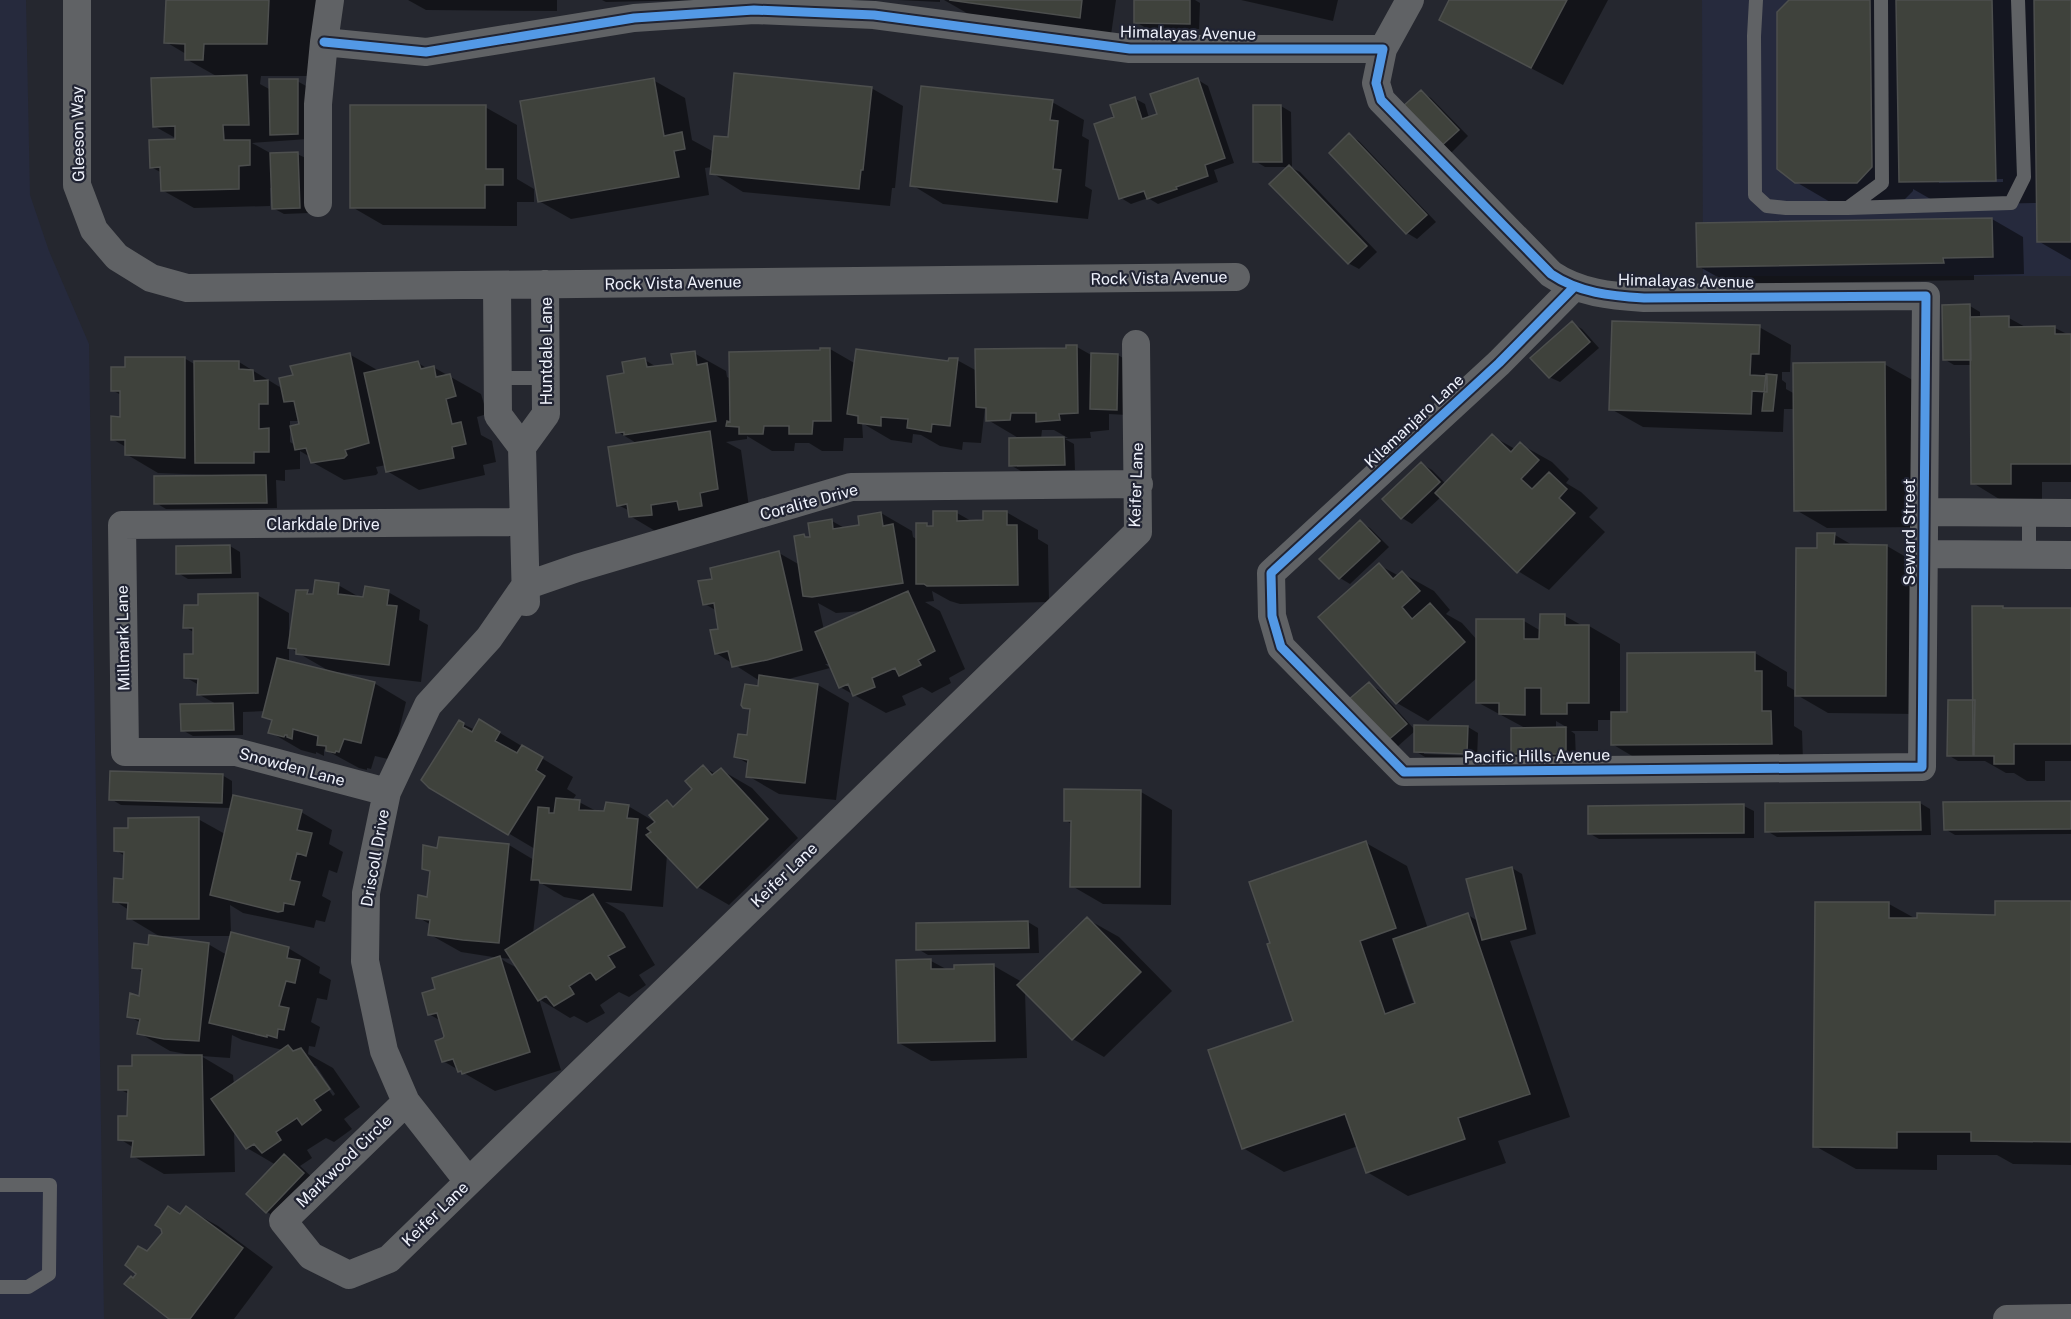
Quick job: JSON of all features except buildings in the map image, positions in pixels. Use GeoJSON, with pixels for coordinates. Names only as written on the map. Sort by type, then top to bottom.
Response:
{"type":"FeatureCollection","features":[{"type":"Feature","properties":{"kind":"street","name":"Gleeson Way"},"geometry":{"type":"LineString","coordinates":[[77,0],[76,185],[94,230],[117,257]]}},
{"type":"Feature","properties":{"kind":"street"},"geometry":{"type":"LineString","coordinates":[[318,203],[318,104],[330,0]]}},
{"type":"Feature","properties":{"kind":"street"},"geometry":{"type":"LineString","coordinates":[[1383,50],[1410,0]]}},
{"type":"Feature","properties":{"kind":"street","name":"Himalayas Avenue"},"geometry":{"type":"LineString","coordinates":[[324,42],[426,52],[634,18],[754,10],[873,15],[1130,50],[1383,50],[1376,82],[1381,100],[1551,274],[1574,287],[1618,296],[1644,298],[1926,296]]}},
{"type":"Feature","properties":{"kind":"street","name":"Rock Vista Avenue"},"geometry":{"type":"LineString","coordinates":[[117,257],[151,278],[187,288],[1236,278]]}},
{"type":"Feature","properties":{"kind":"street","name":"Huntdale Lane"},"geometry":{"type":"LineString","coordinates":[[522,447],[546,414],[546,284]]}},
{"type":"Feature","properties":{"kind":"street"},"geometry":{"type":"LineString","coordinates":[[496,285],[498,415],[522,447],[525,595]]}},
{"type":"Feature","properties":{"kind":"street","name":"Kilamanjaro Lane"},"geometry":{"type":"LineString","coordinates":[[1271,573],[1499,363],[1574,287]]}},
{"type":"Feature","properties":{"kind":"street","name":"Seward Street"},"geometry":{"type":"LineString","coordinates":[[1922,767],[1926,296]]}},
{"type":"Feature","properties":{"kind":"street","name":"Keifer Lane"},"geometry":{"type":"LineString","coordinates":[[283,1221],[311,1256],[349,1275],[389,1259],[1138,532],[1136,344]]}},
{"type":"Feature","properties":{"kind":"street","name":"Coralite Drive"},"geometry":{"type":"LineString","coordinates":[[525,595],[577,568],[851,487],[1139,484]]}},
{"type":"Feature","properties":{"kind":"street"},"geometry":{"type":"LineString","coordinates":[[1924,512],[2071,513]]}},
{"type":"Feature","properties":{"kind":"street","name":"Clarkdale Drive"},"geometry":{"type":"LineString","coordinates":[[122,525],[524,522]]}},
{"type":"Feature","properties":{"kind":"street","name":"Millmark Lane"},"geometry":{"type":"LineString","coordinates":[[122,525],[125,752]]}},
{"type":"Feature","properties":{"kind":"street"},"geometry":{"type":"LineString","coordinates":[[1924,554],[2071,555]]}},
{"type":"Feature","properties":{"kind":"street","name":"Pacific Hills Avenue"},"geometry":{"type":"LineString","coordinates":[[1271,573],[1272,616],[1281,647],[1404,772],[1922,767]]}},
{"type":"Feature","properties":{"kind":"street","name":"Driscoll Drive"},"geometry":{"type":"LineString","coordinates":[[468,1181],[405,1102],[384,1051],[365,961],[366,893],[387,792],[428,705],[525,595]]}},
{"type":"Feature","properties":{"kind":"street","name":"Snowden Lane"},"geometry":{"type":"LineString","coordinates":[[125,752],[236,752],[387,792]]}},
{"type":"Feature","properties":{"kind":"street","name":"Markwood Circle"},"geometry":{"type":"LineString","coordinates":[[283,1221],[405,1102]]}},
{"type":"Feature","properties":{"kind":"street"},"geometry":{"type":"LineString","coordinates":[[2007,1319],[2071,1318]]}},
{"type":"Feature","properties":{"kind":"lane"},"geometry":{"type":"LineString","coordinates":[[1755,0],[1755,195],[1767,206],[1786,208],[2012,203],[2024,177],[2018,0]]}},
{"type":"Feature","properties":{"kind":"lane"},"geometry":{"type":"LineString","coordinates":[[1848,208],[1882,183],[1881,0]]}},
{"type":"Feature","properties":{"kind":"lane"},"geometry":{"type":"LineString","coordinates":[[497,378],[546,378]]}},
{"type":"Feature","properties":{"kind":"lane"},"geometry":{"type":"LineString","coordinates":[[2029,513],[2029,556]]}},
{"type":"Feature","properties":{"kind":"lane"},"geometry":{"type":"LineString","coordinates":[[0,1185],[50,1185],[49,1274],[28,1287],[0,1287]]}},
{"type":"Feature","properties":{"kind":"shaded area"},"geometry":{"type":"Polygon","coordinates":[[[0,0],[26,0],[30,195],[49,251],[89,344],[104,1319],[0,1319],[0,0]]]}},
{"type":"Feature","properties":{"kind":"shaded area"},"geometry":{"type":"Polygon","coordinates":[[[1702,0],[2071,0],[2071,276],[1703,276],[1702,0]]]}},
{"type":"Feature","properties":{"kind":"cycle path"},"geometry":{"type":"LineString","coordinates":[[324,42],[426,52],[634,18],[754,10],[874,15],[1130,49],[1383,49],[1376,83],[1381,100],[1551,274],[1562,280],[1607,295],[1644,298],[1926,296],[1922,767],[1404,772],[1281,647],[1272,616],[1271,573],[1499,363],[1574,287]]}}]}
